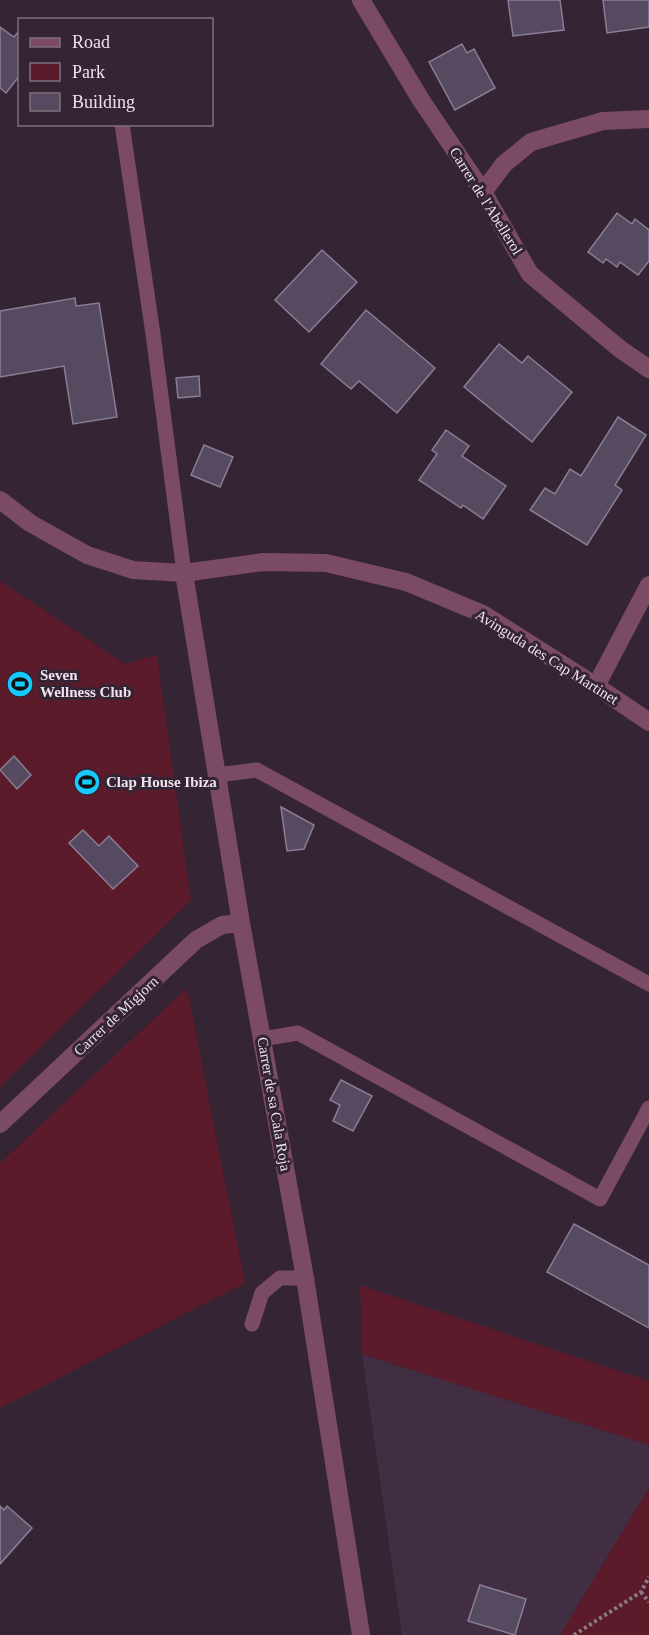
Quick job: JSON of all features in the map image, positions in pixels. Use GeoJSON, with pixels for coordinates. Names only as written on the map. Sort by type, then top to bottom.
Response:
{"type":"FeatureCollection","features":[{"type":"Feature","properties":{"kind":"street","name":"Carrer de l'Abellerol"},"geometry":{"type":"LineString","coordinates":[[361,0],[421,100],[483,192],[530,274],[620,349],[649,369]]}},
{"type":"Feature","properties":{"kind":"street"},"geometry":{"type":"LineString","coordinates":[[483,192],[504,164],[531,142],[603,121],[649,119]]}},
{"type":"Feature","properties":{"kind":"street","name":"Avinguda des Cap Martinet"},"geometry":{"type":"LineString","coordinates":[[0,500],[30,523],[87,555],[133,570],[184,573],[262,562],[326,563],[406,582],[483,614],[649,722]]}},
{"type":"Feature","properties":{"kind":"street","name":"Carrer de sa Cala Roja"},"geometry":{"type":"LineString","coordinates":[[184,573],[241,923],[305,1278],[361,1635]]}},
{"type":"Feature","properties":{"kind":"street"},"geometry":{"type":"LineString","coordinates":[[596,686],[649,585]]}},
{"type":"Feature","properties":{"kind":"street","name":"Carrer de Migjorn"},"geometry":{"type":"LineString","coordinates":[[0,1124],[196,940],[222,925],[241,923]]}},
{"type":"Feature","properties":{"kind":"lane"},"geometry":{"type":"LineString","coordinates":[[122,126],[153,334],[184,573]]}},
{"type":"Feature","properties":{"kind":"lane"},"geometry":{"type":"LineString","coordinates":[[217,776],[257,770],[649,984]]}},
{"type":"Feature","properties":{"kind":"lane"},"geometry":{"type":"LineString","coordinates":[[262,1039],[298,1033],[600,1199],[649,1108]]}},
{"type":"Feature","properties":{"kind":"lane"},"geometry":{"type":"LineString","coordinates":[[252,1324],[262,1293],[280,1278],[305,1278]]}},
{"type":"Feature","properties":{"kind":"path"},"geometry":{"type":"LineString","coordinates":[[574,1635],[641,1592],[649,1577]]}},
{"type":"Feature","properties":{"kind":"path"},"geometry":{"type":"LineString","coordinates":[[641,1592],[649,1602]]}},
{"type":"Feature","properties":{"kind":"shaded area"},"geometry":{"type":"Polygon","coordinates":[[[362,1354],[649,1445],[649,1488],[560,1635],[402,1635],[362,1354]]]}},
{"type":"Feature","properties":{"kind":"green space","name":"Clap House Ibiza"},"geometry":{"type":"Polygon","coordinates":[[[0,581],[125,664],[157,655],[191,900],[0,1087],[0,581]]]}},
{"type":"Feature","properties":{"kind":"green space"},"geometry":{"type":"Polygon","coordinates":[[[187,988],[245,1283],[0,1408],[0,1163],[187,988]]]}},
{"type":"Feature","properties":{"kind":"green space"},"geometry":{"type":"Polygon","coordinates":[[[360,1285],[649,1381],[649,1445],[362,1354],[360,1285]]]}},
{"type":"Feature","properties":{"kind":"green space"},"geometry":{"type":"Polygon","coordinates":[[[649,1488],[649,1635],[560,1635],[649,1488]]]}},
{"type":"Feature","properties":{"kind":"building"},"geometry":{"type":"Polygon","coordinates":[[[508,0],[560,0],[564,30],[513,36],[508,0]]]}},
{"type":"Feature","properties":{"kind":"building"},"geometry":{"type":"Polygon","coordinates":[[[603,0],[649,0],[649,27],[607,33],[603,0]]]}},
{"type":"Feature","properties":{"kind":"building"},"geometry":{"type":"Polygon","coordinates":[[[0,27],[14,37],[18,32],[18,78],[6,93],[0,88],[0,27]]]}},
{"type":"Feature","properties":{"kind":"building"},"geometry":{"type":"Polygon","coordinates":[[[462,44],[467,53],[474,49],[495,88],[455,110],[429,62],[462,44]]]}},
{"type":"Feature","properties":{"kind":"building"},"geometry":{"type":"Polygon","coordinates":[[[617,213],[632,224],[635,219],[649,230],[649,261],[638,275],[620,262],[617,267],[606,259],[603,263],[588,252],[617,213]]]}},
{"type":"Feature","properties":{"kind":"building"},"geometry":{"type":"Polygon","coordinates":[[[322,250],[357,282],[309,332],[275,300],[322,250]]]}},
{"type":"Feature","properties":{"kind":"building"},"geometry":{"type":"Polygon","coordinates":[[[75,298],[76,306],[99,303],[117,417],[73,424],[64,366],[0,377],[0,311],[75,298]]]}},
{"type":"Feature","properties":{"kind":"building"},"geometry":{"type":"Polygon","coordinates":[[[366,310],[435,368],[397,413],[359,381],[351,389],[321,364],[366,310]]]}},
{"type":"Feature","properties":{"kind":"building"},"geometry":{"type":"Polygon","coordinates":[[[499,344],[522,363],[528,356],[572,392],[532,442],[464,387],[499,344]]]}},
{"type":"Feature","properties":{"kind":"building"},"geometry":{"type":"Polygon","coordinates":[[[199,376],[200,396],[178,398],[176,378],[199,376]]]}},
{"type":"Feature","properties":{"kind":"building"},"geometry":{"type":"Polygon","coordinates":[[[618,417],[646,435],[615,485],[622,490],[587,545],[530,510],[545,488],[555,494],[570,469],[581,476],[618,417]]]}},
{"type":"Feature","properties":{"kind":"building"},"geometry":{"type":"Polygon","coordinates":[[[446,430],[469,446],[462,456],[506,486],[483,519],[463,505],[461,508],[419,480],[437,454],[432,450],[446,430]]]}},
{"type":"Feature","properties":{"kind":"building"},"geometry":{"type":"Polygon","coordinates":[[[204,445],[233,457],[220,487],[191,475],[204,445]]]}},
{"type":"Feature","properties":{"kind":"building"},"geometry":{"type":"Polygon","coordinates":[[[14,756],[31,775],[17,789],[0,770],[14,756]]]}},
{"type":"Feature","properties":{"kind":"building"},"geometry":{"type":"Polygon","coordinates":[[[281,807],[314,825],[304,849],[287,851],[281,807]]]}},
{"type":"Feature","properties":{"kind":"building"},"geometry":{"type":"Polygon","coordinates":[[[83,830],[99,846],[109,836],[138,866],[113,889],[69,843],[83,830]]]}},
{"type":"Feature","properties":{"kind":"building"},"geometry":{"type":"Polygon","coordinates":[[[341,1080],[372,1096],[353,1131],[333,1121],[340,1105],[330,1100],[341,1080]]]}},
{"type":"Feature","properties":{"kind":"building"},"geometry":{"type":"Polygon","coordinates":[[[574,1224],[649,1265],[649,1328],[547,1272],[574,1224]]]}},
{"type":"Feature","properties":{"kind":"building"},"geometry":{"type":"Polygon","coordinates":[[[0,1506],[4,1510],[7,1506],[32,1528],[0,1564],[0,1506]]]}},
{"type":"Feature","properties":{"kind":"building"},"geometry":{"type":"Polygon","coordinates":[[[480,1585],[526,1599],[515,1635],[468,1621],[480,1585]]]}},
{"type":"Feature","properties":{"kind":"place","name":"Seven Wellness Club"},"geometry":{"type":"Point","coordinates":[20,684]}},
{"type":"Feature","properties":{"kind":"place","name":"Clap House Ibiza"},"geometry":{"type":"Point","coordinates":[87,782]}}]}
